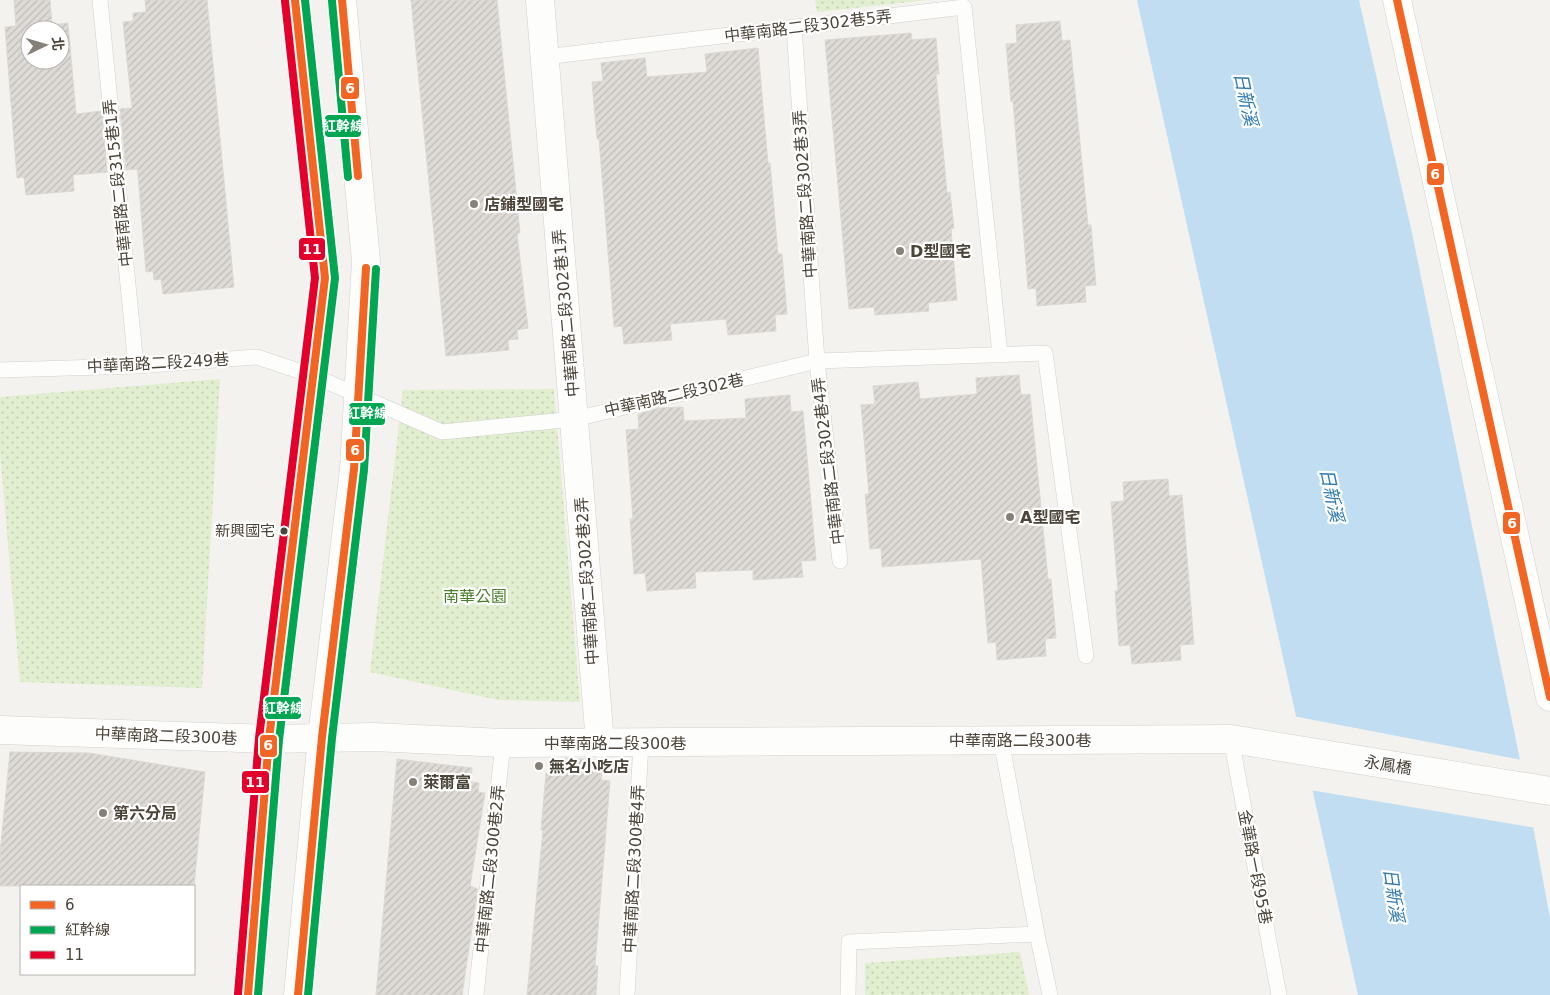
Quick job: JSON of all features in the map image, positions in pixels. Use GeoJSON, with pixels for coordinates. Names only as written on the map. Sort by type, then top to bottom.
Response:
{"type":"FeatureCollection","features":[{"type":"Feature","properties":{"kind":"street"},"geometry":{"type":"LineString","coordinates":[[248,995],[268,739],[325,278],[295,0]]}},
{"type":"Feature","properties":{"kind":"street"},"geometry":{"type":"LineString","coordinates":[[298,995],[322,737],[354,470],[366,261],[342,0]]}},
{"type":"Feature","properties":{"kind":"street","name":"中華南路二段302巷1弄"},"geometry":{"type":"LineString","coordinates":[[540,0],[574,419]]}},
{"type":"Feature","properties":{"kind":"street"},"geometry":{"type":"LineString","coordinates":[[1397,0],[1550,697]]}},
{"type":"Feature","properties":{"kind":"street","name":"中華南路二段302巷2弄"},"geometry":{"type":"LineString","coordinates":[[574,419],[600,743]]}},
{"type":"Feature","properties":{"kind":"street","name":"中華南路二段300巷"},"geometry":{"type":"LineString","coordinates":[[0,730],[268,739],[372,737],[503,743],[1231,739]]}},
{"type":"Feature","properties":{"kind":"street","name":"永鳳橋"},"geometry":{"type":"LineString","coordinates":[[1231,739],[1548,791]]}},
{"type":"Feature","properties":{"kind":"lane","name":"中華南路二段315巷1弄"},"geometry":{"type":"LineString","coordinates":[[100,0],[136,366]]}},
{"type":"Feature","properties":{"kind":"lane","name":"中華南路二段302巷5弄"},"geometry":{"type":"LineString","coordinates":[[545,57],[964,8],[1000,354]]}},
{"type":"Feature","properties":{"kind":"lane","name":"中華南路二段302巷3弄"},"geometry":{"type":"LineString","coordinates":[[794,27],[817,361]]}},
{"type":"Feature","properties":{"kind":"lane","name":"中華南路二段302巷"},"geometry":{"type":"LineString","coordinates":[[314,376],[359,394],[442,432],[574,419],[817,361],[1045,352],[1086,656]]}},
{"type":"Feature","properties":{"kind":"lane","name":"中華南路二段249巷"},"geometry":{"type":"LineString","coordinates":[[0,370],[136,366],[257,357],[314,376]]}},
{"type":"Feature","properties":{"kind":"lane","name":"中華南路二段302巷4弄"},"geometry":{"type":"LineString","coordinates":[[817,361],[840,561]]}},
{"type":"Feature","properties":{"kind":"lane","name":"金華路一段95巷"},"geometry":{"type":"LineString","coordinates":[[1231,739],[1279,995]]}},
{"type":"Feature","properties":{"kind":"lane"},"geometry":{"type":"LineString","coordinates":[[1001,740],[1050,995]]}},
{"type":"Feature","properties":{"kind":"lane","name":"中華南路二段300巷2弄"},"geometry":{"type":"LineString","coordinates":[[476,995],[503,743]]}},
{"type":"Feature","properties":{"kind":"lane","name":"中華南路二段300巷4弄"},"geometry":{"type":"LineString","coordinates":[[628,995],[641,743]]}},
{"type":"Feature","properties":{"kind":"lane"},"geometry":{"type":"LineString","coordinates":[[848,995],[849,942],[1037,934]]}},
{"type":"Feature","properties":{"kind":"green space"},"geometry":{"type":"Polygon","coordinates":[[[815,0],[927,0],[817,12],[815,0]]]}},
{"type":"Feature","properties":{"kind":"green space"},"geometry":{"type":"Polygon","coordinates":[[[220,379],[202,688],[20,682],[0,452],[0,397],[220,379]]]}},
{"type":"Feature","properties":{"kind":"green space","name":"南華公園"},"geometry":{"type":"Polygon","coordinates":[[[554,389],[580,702],[498,700],[370,672],[403,390],[554,389]]]}},
{"type":"Feature","properties":{"kind":"green space"},"geometry":{"type":"Polygon","coordinates":[[[1020,952],[1029,995],[865,995],[865,963],[1020,952]]]}},
{"type":"Feature","properties":{"kind":"water","name":"日新溪"},"geometry":{"type":"Polygon","coordinates":[[[1137,0],[1359,0],[1412,233],[1528,799],[1550,918],[1550,995],[1358,995],[1137,0]]]}},
{"type":"Feature","properties":{"kind":"pier"},"geometry":{"type":"Polygon","coordinates":[[[1293,716],[1522,760],[1536,828],[1310,790],[1293,716]]]}},
{"type":"Feature","properties":{"kind":"building"},"geometry":{"type":"Polygon","coordinates":[[[14,0],[50,0],[52,20],[20,20],[20,70],[70,70],[70,46],[76,114],[102,111],[107,172],[73,175],[74,191],[26,195],[24,177],[17,178],[5,27],[16,26],[14,0]]]}},
{"type":"Feature","properties":{"kind":"building"},"geometry":{"type":"Polygon","coordinates":[[[145,0],[207,0],[234,287],[163,294],[161,279],[154,280],[153,271],[146,272],[138,175],[137,169],[126,170],[120,109],[132,108],[123,22],[133,21],[133,13],[146,12],[145,0]]]}},
{"type":"Feature","properties":{"kind":"building","name":"店鋪型國宅"},"geometry":{"type":"Polygon","coordinates":[[[411,0],[497,0],[520,233],[517,233],[528,328],[517,330],[518,339],[508,340],[509,350],[446,356],[411,0]]]}},
{"type":"Feature","properties":{"kind":"building"},"geometry":{"type":"Polygon","coordinates":[[[1060,21],[1062,41],[1070,40],[1088,225],[1091,225],[1096,285],[1085,286],[1086,302],[1037,306],[1036,288],[1028,289],[1013,101],[1011,102],[1006,44],[1017,43],[1016,25],[1060,21]]]}},
{"type":"Feature","properties":{"kind":"building"},"geometry":{"type":"Polygon","coordinates":[[[911,33],[912,40],[936,38],[939,74],[936,74],[947,193],[950,192],[954,228],[951,229],[957,300],[928,303],[929,311],[875,315],[874,307],[849,309],[825,40],[911,33]]]}},
{"type":"Feature","properties":{"kind":"building"},"geometry":{"type":"Polygon","coordinates":[[[758,48],[768,163],[770,163],[778,254],[782,254],[787,314],[775,315],[776,331],[728,335],[726,319],[670,324],[672,340],[624,344],[622,326],[614,327],[599,139],[597,139],[592,82],[603,81],[601,63],[645,58],[647,77],[707,72],[705,54],[758,48]]]}},
{"type":"Feature","properties":{"kind":"building"},"geometry":{"type":"Polygon","coordinates":[[[1019,375],[1021,395],[1030,394],[1048,579],[1051,579],[1056,638],[1045,639],[1046,656],[997,660],[996,642],[988,643],[981,559],[882,567],[881,548],[870,549],[865,494],[869,494],[861,405],[875,404],[873,386],[918,382],[920,399],[977,394],[976,378],[1019,375]]]}},
{"type":"Feature","properties":{"kind":"building"},"geometry":{"type":"Polygon","coordinates":[[[790,395],[791,412],[803,411],[816,560],[801,561],[803,577],[753,580],[753,570],[695,572],[696,588],[647,591],[645,573],[634,574],[630,519],[633,519],[626,430],[639,429],[638,414],[659,408],[683,407],[684,421],[746,418],[745,399],[790,395]]]}},
{"type":"Feature","properties":{"kind":"building","name":"A型國宅"},"geometry":{"type":"Polygon","coordinates":[[[1168,479],[1169,496],[1182,495],[1194,644],[1180,645],[1181,660],[1132,664],[1130,645],[1119,646],[1115,591],[1118,591],[1111,502],[1124,501],[1123,482],[1168,479]]]}},
{"type":"Feature","properties":{"kind":"building","name":"第六分局"},"geometry":{"type":"Polygon","coordinates":[[[10,752],[89,753],[205,772],[194,885],[0,886],[0,853],[10,752]]]}},
{"type":"Feature","properties":{"kind":"building"},"geometry":{"type":"Polygon","coordinates":[[[559,758],[603,760],[601,780],[610,781],[595,966],[598,966],[596,995],[527,995],[543,830],[541,830],[546,773],[558,774],[559,758]]]}},
{"type":"Feature","properties":{"kind":"building"},"geometry":{"type":"Polygon","coordinates":[[[397,759],[472,768],[471,782],[479,783],[478,792],[485,793],[470,886],[478,889],[462,995],[376,995],[397,759]]]}},
{"type":"Feature","properties":{"kind":"transit line","name":"6"},"geometry":{"type":"LineString","coordinates":[[248,995],[269,739],[325,278],[295,0]]}},
{"type":"Feature","properties":{"kind":"transit line","name":"紅幹線"},"geometry":{"type":"LineString","coordinates":[[258,995],[279,740],[335,278],[305,0]]}},
{"type":"Feature","properties":{"kind":"transit line","name":"6"},"geometry":{"type":"LineString","coordinates":[[342,0],[358,176]]}},
{"type":"Feature","properties":{"kind":"transit line","name":"6"},"geometry":{"type":"LineString","coordinates":[[1397,0],[1550,697]]}},
{"type":"Feature","properties":{"kind":"transit line","name":"11"},"geometry":{"type":"LineString","coordinates":[[238,994],[259,738],[315,278],[285,1]]}},
{"type":"Feature","properties":{"kind":"transit line","name":"紅幹線"},"geometry":{"type":"LineString","coordinates":[[332,1],[348,177]]}},
{"type":"Feature","properties":{"kind":"transit line","name":"6"},"geometry":{"type":"LineString","coordinates":[[298,995],[322,737],[354,469],[366,268]]}},
{"type":"Feature","properties":{"kind":"transit line","name":"紅幹線"},"geometry":{"type":"LineString","coordinates":[[308,995],[332,738],[364,470],[376,269]]}},
{"type":"Feature","properties":{"kind":"place","name":"店鋪型國宅"},"geometry":{"type":"Point","coordinates":[474,204]}},
{"type":"Feature","properties":{"kind":"place","name":"D型國宅"},"geometry":{"type":"Point","coordinates":[900,251]}},
{"type":"Feature","properties":{"kind":"place","name":"A型國宅"},"geometry":{"type":"Point","coordinates":[1010,517]}},
{"type":"Feature","properties":{"kind":"place","name":"新興國宅"},"geometry":{"type":"Point","coordinates":[284,531]}},
{"type":"Feature","properties":{"kind":"place","name":"無名小吃店"},"geometry":{"type":"Point","coordinates":[539,766]}},
{"type":"Feature","properties":{"kind":"place","name":"萊爾富"},"geometry":{"type":"Point","coordinates":[413,782]}},
{"type":"Feature","properties":{"kind":"place","name":"第六分局"},"geometry":{"type":"Point","coordinates":[103,813]}}]}
